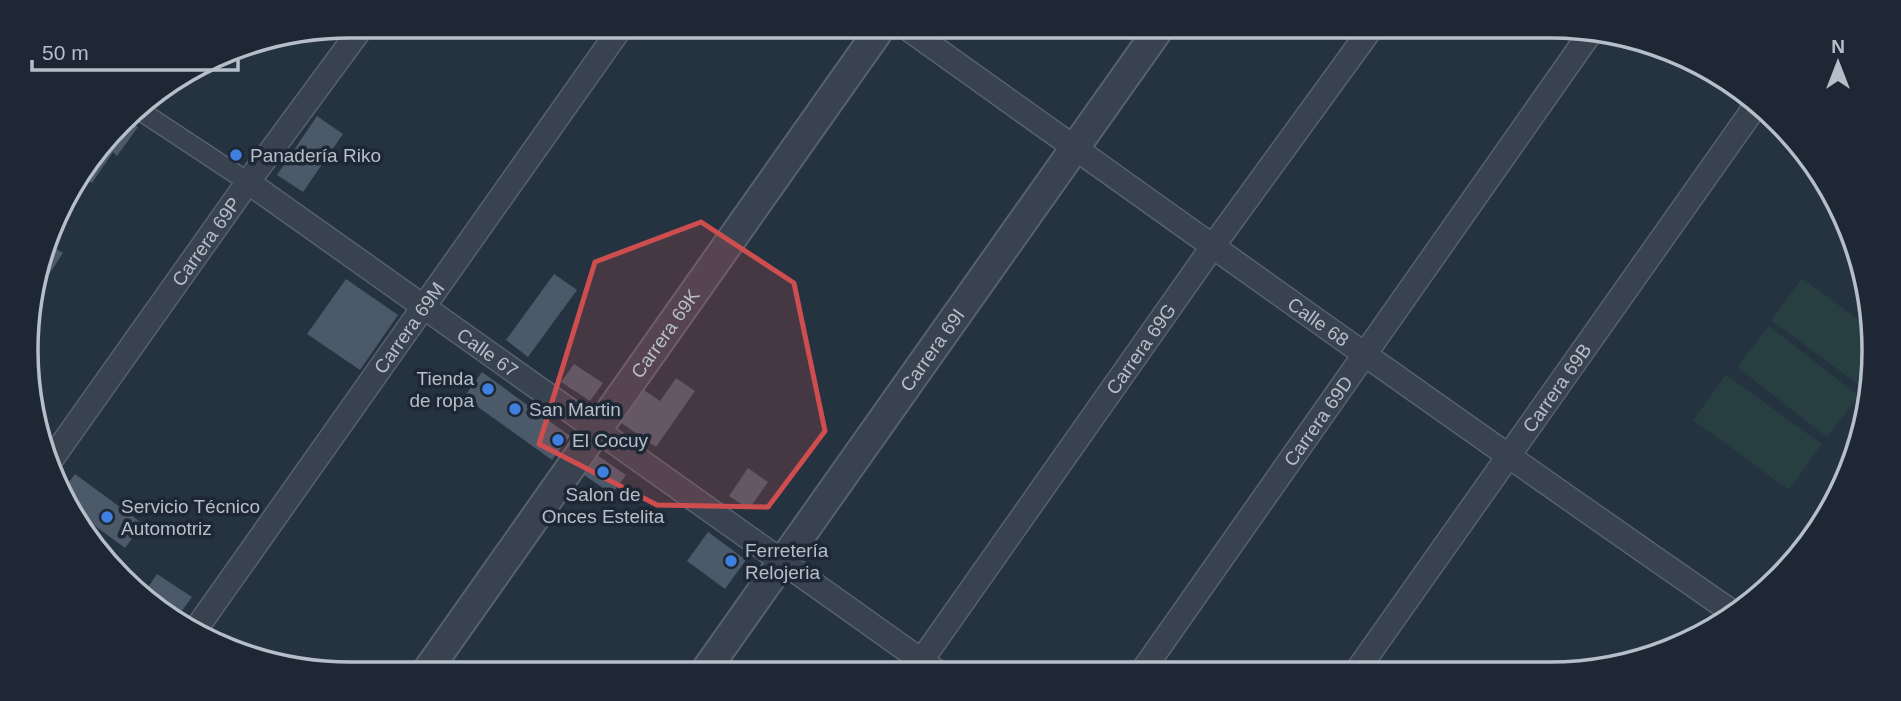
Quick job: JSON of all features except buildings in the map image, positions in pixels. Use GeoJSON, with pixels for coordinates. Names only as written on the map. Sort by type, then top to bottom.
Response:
{"type":"FeatureCollection","features":[{"type":"Feature","properties":{"kind":"street","name":"Carrera 69P"},"geometry":{"type":"LineString","coordinates":[[56,453],[248,182],[354,38]]}},
{"type":"Feature","properties":{"kind":"street","name":"Carrera 69M"},"geometry":{"type":"LineString","coordinates":[[200,624],[614,38]]}},
{"type":"Feature","properties":{"kind":"street","name":"Carrera 69K"},"geometry":{"type":"LineString","coordinates":[[433,662],[874,38]]}},
{"type":"Feature","properties":{"kind":"street","name":"Calle 68"},"geometry":{"type":"LineString","coordinates":[[921,38],[1365,352],[1507,456],[1727,608]]}},
{"type":"Feature","properties":{"kind":"street","name":"Carrera 69I"},"geometry":{"type":"LineString","coordinates":[[711,662],[1153,38]]}},
{"type":"Feature","properties":{"kind":"street","name":"Carrera 69G"},"geometry":{"type":"LineString","coordinates":[[929,662],[1213,246],[1364,38]]}},
{"type":"Feature","properties":{"kind":"street","name":"Carrera 69D"},"geometry":{"type":"LineString","coordinates":[[1149,662],[1585,40]]}},
{"type":"Feature","properties":{"kind":"street","name":"Carrera 69B"},"geometry":{"type":"LineString","coordinates":[[1364,662],[1751,112]]}},
{"type":"Feature","properties":{"kind":"street","name":"Calle 67"},"geometry":{"type":"LineString","coordinates":[[146,115],[248,182],[424,307],[782,562],[915,662]]}},
{"type":"Feature","properties":{"kind":"highlighted area"},"geometry":{"type":"Polygon","coordinates":[[[701,222],[794,283],[825,431],[768,507],[657,505],[539,444],[595,262],[701,222]]]}},
{"type":"Feature","properties":{"kind":"green space"},"geometry":{"type":"Polygon","coordinates":[[[1802,278],[1861,322],[1860,386],[1771,320],[1802,278]]]}},
{"type":"Feature","properties":{"kind":"green space"},"geometry":{"type":"Polygon","coordinates":[[[1769,326],[1859,396],[1827,437],[1737,367],[1769,326]]]}},
{"type":"Feature","properties":{"kind":"green space"},"geometry":{"type":"Polygon","coordinates":[[[1726,375],[1822,444],[1789,490],[1693,420],[1726,375]]]}},
{"type":"Feature","properties":{"kind":"place","name":"Panadería Riko"},"geometry":{"type":"Point","coordinates":[236,155]}},
{"type":"Feature","properties":{"kind":"place","name":"Tienda de ropa"},"geometry":{"type":"Point","coordinates":[488,389]}},
{"type":"Feature","properties":{"kind":"place","name":"San Martin"},"geometry":{"type":"Point","coordinates":[515,409]}},
{"type":"Feature","properties":{"kind":"place","name":"El Cocuy"},"geometry":{"type":"Point","coordinates":[558,440]}},
{"type":"Feature","properties":{"kind":"place","name":"Salon de Onces Estelita"},"geometry":{"type":"Point","coordinates":[603,472]}},
{"type":"Feature","properties":{"kind":"place","name":"Servicio Técnico Automotriz"},"geometry":{"type":"Point","coordinates":[107,517]}},
{"type":"Feature","properties":{"kind":"place","name":"Ferretería Relojeria"},"geometry":{"type":"Point","coordinates":[731,561]}}]}
